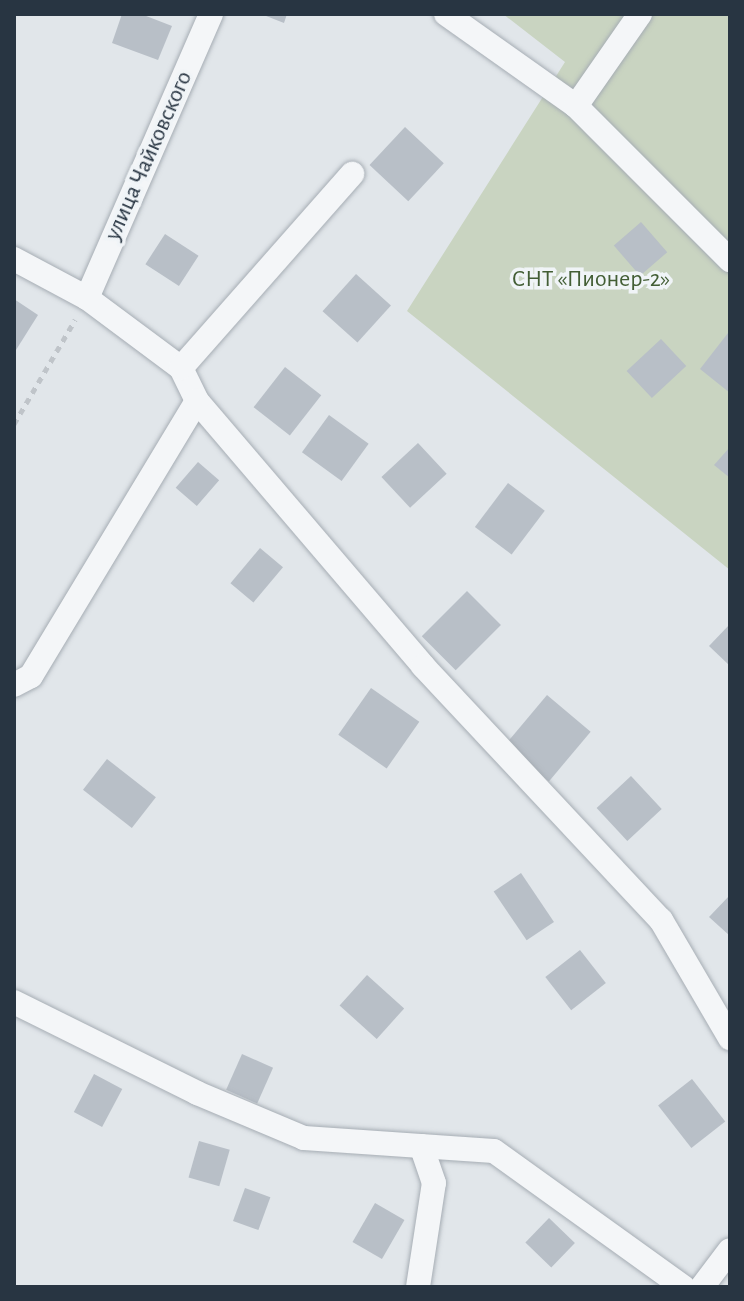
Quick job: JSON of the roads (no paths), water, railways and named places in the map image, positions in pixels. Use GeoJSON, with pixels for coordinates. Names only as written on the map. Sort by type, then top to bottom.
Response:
{"type":"FeatureCollection","features":[{"type":"Feature","properties":{"kind":"street","name":"улица Чайковского"},"geometry":{"type":"LineString","coordinates":[[87,298],[211,14]]}},
{"type":"Feature","properties":{"kind":"street"},"geometry":{"type":"LineString","coordinates":[[446,14],[576,106],[730,260]]}},
{"type":"Feature","properties":{"kind":"street"},"geometry":{"type":"LineString","coordinates":[[576,106],[640,14]]}},
{"type":"Feature","properties":{"kind":"street"},"geometry":{"type":"LineString","coordinates":[[181,368],[352,174]]}},
{"type":"Feature","properties":{"kind":"street"},"geometry":{"type":"LineString","coordinates":[[14,259],[87,298],[181,368],[197,401],[423,666],[661,920],[730,1038]]}},
{"type":"Feature","properties":{"kind":"street"},"geometry":{"type":"LineString","coordinates":[[14,685],[31,676],[197,401]]}},
{"type":"Feature","properties":{"kind":"street"},"geometry":{"type":"LineString","coordinates":[[14,1002],[197,1093],[304,1138],[494,1151],[683,1287]]}},
{"type":"Feature","properties":{"kind":"street"},"geometry":{"type":"LineString","coordinates":[[418,1287],[434,1183],[421,1146]]}},
{"type":"Feature","properties":{"kind":"street"},"geometry":{"type":"LineString","coordinates":[[702,1287],[730,1250]]}},
{"type":"Feature","properties":{"kind":"park label","name":"СНТ «Пионер-2»"},"geometry":{"type":"Point","coordinates":[591,280]}}]}
